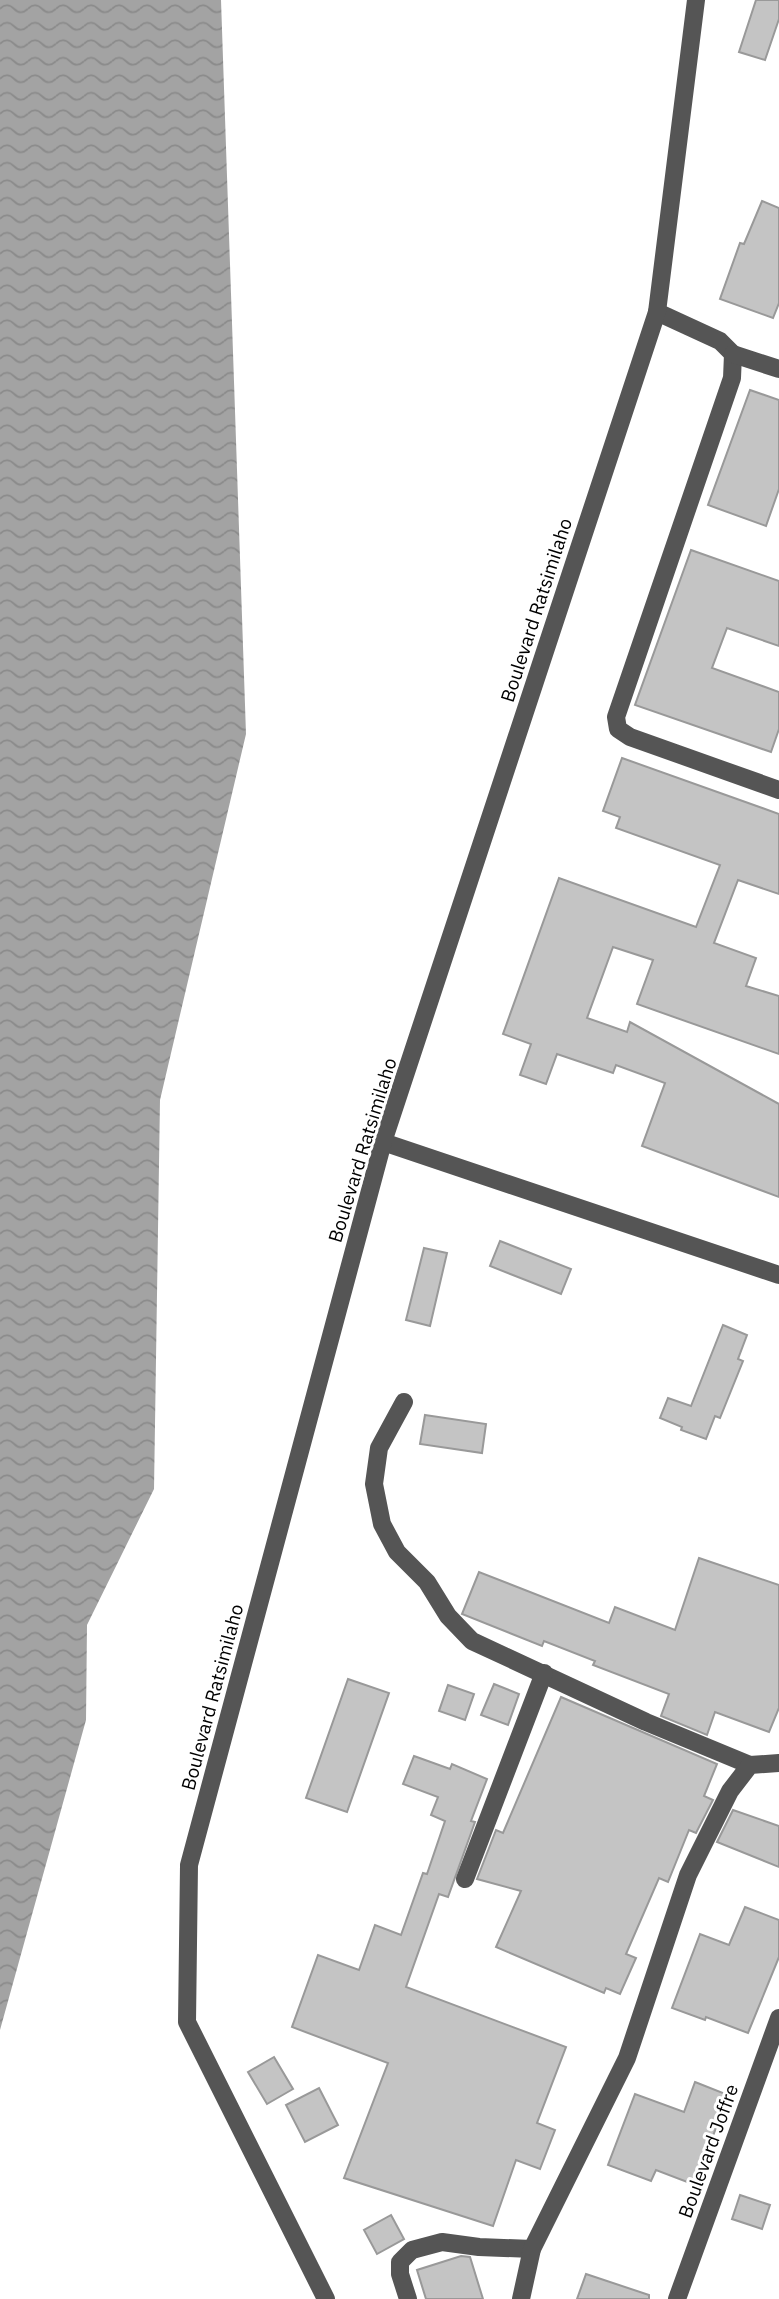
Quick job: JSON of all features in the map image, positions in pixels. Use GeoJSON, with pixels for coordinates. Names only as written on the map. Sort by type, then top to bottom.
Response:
{"type":"FeatureCollection","features":[{"type":"Feature","properties":{"kind":"street","name":"Boulevard Ratsimilaho"},"geometry":{"type":"LineString","coordinates":[[326,2299],[187,2022],[189,1865],[383,1142],[657,312],[696,0]]}},
{"type":"Feature","properties":{"kind":"street"},"geometry":{"type":"LineString","coordinates":[[657,312],[720,341],[733,354],[779,369]]}},
{"type":"Feature","properties":{"kind":"street"},"geometry":{"type":"LineString","coordinates":[[733,354],[732,379],[617,717],[618,729],[630,737],[779,790]]}},
{"type":"Feature","properties":{"kind":"street"},"geometry":{"type":"LineString","coordinates":[[383,1142],[779,1275]]}},
{"type":"Feature","properties":{"kind":"street"},"geometry":{"type":"LineString","coordinates":[[404,1402],[379,1448],[374,1484],[382,1524],[397,1552],[427,1583],[448,1616],[472,1641],[646,1722],[750,1765],[779,1763]]}},
{"type":"Feature","properties":{"kind":"street"},"geometry":{"type":"LineString","coordinates":[[465,1879],[544,1673]]}},
{"type":"Feature","properties":{"kind":"street"},"geometry":{"type":"LineString","coordinates":[[521,2299],[532,2249],[627,2058],[688,1875],[730,1791],[750,1765]]}},
{"type":"Feature","properties":{"kind":"street","name":"Boulevard Joffre"},"geometry":{"type":"LineString","coordinates":[[677,2299],[779,2018]]}},
{"type":"Feature","properties":{"kind":"street"},"geometry":{"type":"LineString","coordinates":[[408,2299],[400,2274],[400,2262],[412,2250],[442,2242],[479,2247],[532,2249]]}},
{"type":"Feature","properties":{"kind":"water"},"geometry":{"type":"Polygon","coordinates":[[[0,0],[221,0],[246,734],[160,1100],[154,1489],[87,1625],[86,1720],[0,2030],[0,0]]]}},
{"type":"Feature","properties":{"kind":"building"},"geometry":{"type":"Polygon","coordinates":[[[756,0],[779,0],[779,19],[765,60],[739,52],[756,0]]]}},
{"type":"Feature","properties":{"kind":"building"},"geometry":{"type":"Polygon","coordinates":[[[762,201],[779,208],[779,303],[773,318],[720,299],[740,243],[744,244],[762,201]]]}},
{"type":"Feature","properties":{"kind":"building"},"geometry":{"type":"Polygon","coordinates":[[[750,390],[779,400],[779,489],[766,526],[708,505],[750,390]]]}},
{"type":"Feature","properties":{"kind":"building"},"geometry":{"type":"Polygon","coordinates":[[[691,550],[779,581],[779,646],[727,628],[712,668],[779,692],[779,729],[771,752],[635,705],[691,550]]]}},
{"type":"Feature","properties":{"kind":"building"},"geometry":{"type":"Polygon","coordinates":[[[622,758],[779,814],[779,894],[738,880],[714,943],[756,958],[746,986],[779,996],[779,1054],[637,1004],[653,960],[613,947],[587,1018],[627,1032],[630,1022],[779,1104],[779,1197],[642,1146],[665,1083],[616,1065],[613,1073],[557,1054],[546,1084],[520,1075],[531,1044],[503,1034],[559,878],[696,927],[720,865],[616,828],[620,817],[603,811],[622,758]]]}},
{"type":"Feature","properties":{"kind":"building"},"geometry":{"type":"Polygon","coordinates":[[[500,1241],[571,1269],[561,1294],[490,1266],[500,1241]]]}},
{"type":"Feature","properties":{"kind":"building"},"geometry":{"type":"Polygon","coordinates":[[[424,1248],[447,1253],[430,1326],[406,1320],[424,1248]]]}},
{"type":"Feature","properties":{"kind":"building"},"geometry":{"type":"Polygon","coordinates":[[[723,1325],[747,1335],[738,1359],[743,1361],[720,1418],[715,1416],[706,1439],[681,1430],[682,1427],[660,1418],[668,1398],[691,1406],[723,1325]]]}},
{"type":"Feature","properties":{"kind":"building"},"geometry":{"type":"Polygon","coordinates":[[[425,1415],[486,1424],[482,1453],[420,1444],[425,1415]]]}},
{"type":"Feature","properties":{"kind":"building"},"geometry":{"type":"Polygon","coordinates":[[[699,1558],[779,1585],[779,1708],[769,1732],[715,1712],[707,1735],[661,1716],[669,1694],[593,1665],[595,1661],[544,1641],[542,1646],[462,1614],[479,1572],[609,1623],[615,1607],[675,1630],[699,1558]]]}},
{"type":"Feature","properties":{"kind":"building"},"geometry":{"type":"Polygon","coordinates":[[[348,1679],[389,1693],[347,1812],[306,1798],[348,1679]]]}},
{"type":"Feature","properties":{"kind":"building"},"geometry":{"type":"Polygon","coordinates":[[[494,1684],[519,1694],[508,1725],[481,1715],[494,1684]]]}},
{"type":"Feature","properties":{"kind":"building"},"geometry":{"type":"Polygon","coordinates":[[[448,1685],[474,1694],[465,1720],[439,1711],[448,1685]]]}},
{"type":"Feature","properties":{"kind":"building"},"geometry":{"type":"Polygon","coordinates":[[[561,1697],[717,1764],[704,1796],[713,1800],[696,1833],[689,1830],[668,1882],[659,1878],[626,1954],[636,1958],[620,1994],[606,1988],[604,1993],[496,1947],[521,1891],[477,1879],[496,1830],[503,1833],[561,1697]]]}},
{"type":"Feature","properties":{"kind":"building"},"geometry":{"type":"Polygon","coordinates":[[[414,1756],[450,1769],[452,1764],[487,1779],[471,1821],[475,1822],[448,1897],[439,1894],[406,1987],[566,2047],[537,2123],[555,2130],[540,2169],[516,2160],[493,2226],[344,2178],[388,2063],[292,2027],[318,1955],[359,1970],[375,1925],[401,1935],[423,1873],[427,1874],[445,1821],[431,1815],[438,1797],[403,1784],[414,1756]]]}},
{"type":"Feature","properties":{"kind":"building"},"geometry":{"type":"Polygon","coordinates":[[[733,1810],[779,1826],[779,1867],[717,1842],[733,1810]]]}},
{"type":"Feature","properties":{"kind":"building"},"geometry":{"type":"Polygon","coordinates":[[[745,1907],[779,1920],[779,1957],[748,2033],[672,2008],[700,1934],[729,1945],[745,1907]]]}},
{"type":"Feature","properties":{"kind":"building"},"geometry":{"type":"Polygon","coordinates":[[[274,2057],[293,2089],[267,2104],[248,2072],[274,2057]]]}},
{"type":"Feature","properties":{"kind":"building"},"geometry":{"type":"Polygon","coordinates":[[[695,2082],[728,2095],[695,2185],[656,2170],[651,2181],[608,2165],[635,2094],[684,2112],[695,2082]]]}},
{"type":"Feature","properties":{"kind":"building"},"geometry":{"type":"Polygon","coordinates":[[[319,2088],[338,2125],[305,2142],[286,2105],[319,2088]]]}},
{"type":"Feature","properties":{"kind":"building"},"geometry":{"type":"Polygon","coordinates":[[[740,2195],[770,2205],[762,2229],[732,2219],[740,2195]]]}},
{"type":"Feature","properties":{"kind":"building"},"geometry":{"type":"Polygon","coordinates":[[[391,2215],[404,2239],[377,2254],[364,2230],[391,2215]]]}},
{"type":"Feature","properties":{"kind":"building"},"geometry":{"type":"Polygon","coordinates":[[[461,2256],[470,2257],[483,2299],[426,2299],[417,2270],[461,2256]]]}},
{"type":"Feature","properties":{"kind":"building"},"geometry":{"type":"Polygon","coordinates":[[[586,2274],[649,2295],[649,2299],[577,2299],[586,2274]]]}}]}
